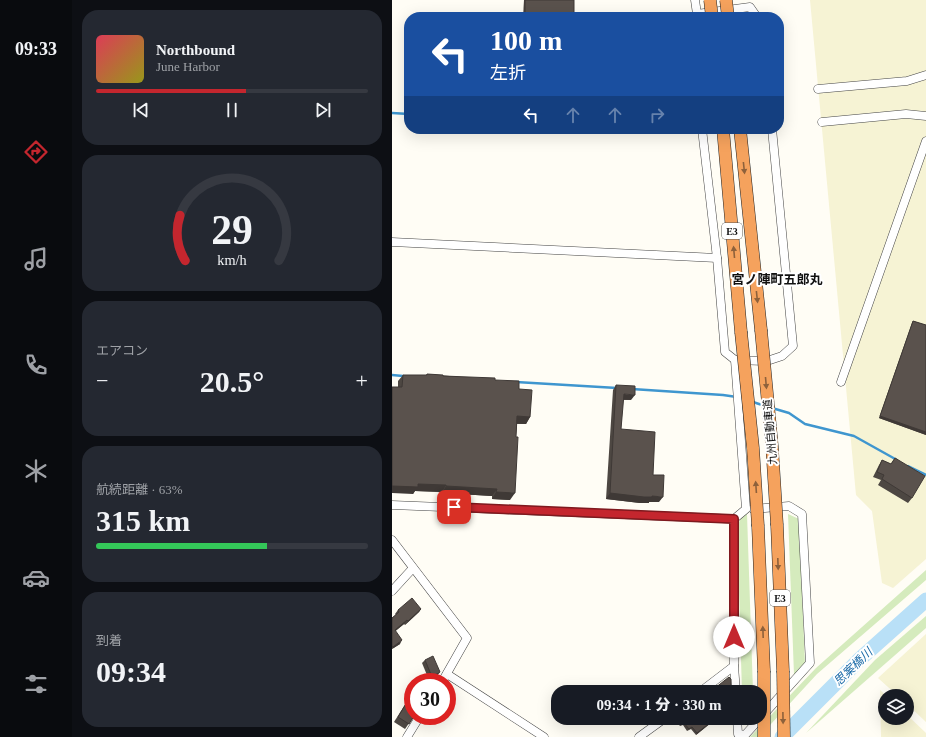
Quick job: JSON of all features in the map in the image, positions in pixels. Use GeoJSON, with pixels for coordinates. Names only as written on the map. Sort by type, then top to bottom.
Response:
{"type":"FeatureCollection","features":[{"type":"Feature","properties":{"kind":"highway"},"geometry":{"type":"LineString","coordinates":[[710,0],[711,12]]}},
{"type":"Feature","properties":{"kind":"highway"},"geometry":{"type":"LineString","coordinates":[[726,0],[727,12]]}},
{"type":"Feature","properties":{"kind":"highway","name":"九州自動車道"},"geometry":{"type":"LineString","coordinates":[[722,134],[753,448],[764,671],[764,737]]}},
{"type":"Feature","properties":{"kind":"highway","name":"九州自動車道"},"geometry":{"type":"LineString","coordinates":[[741,134],[772,446],[777,525],[784,737]]}},
{"type":"Feature","properties":{"kind":"street"},"geometry":{"type":"LineString","coordinates":[[695,0],[697,12]]}},
{"type":"Feature","properties":{"kind":"street"},"geometry":{"type":"LineString","coordinates":[[717,12],[750,7],[754,12]]}},
{"type":"Feature","properties":{"kind":"street"},"geometry":{"type":"LineString","coordinates":[[818,90],[907,81],[926,74]]}},
{"type":"Feature","properties":{"kind":"street"},"geometry":{"type":"LineString","coordinates":[[822,122],[906,114],[926,116]]}},
{"type":"Feature","properties":{"kind":"street"},"geometry":{"type":"LineString","coordinates":[[703,134],[726,352],[735,360],[767,361],[782,356],[793,346],[772,134]]}},
{"type":"Feature","properties":{"kind":"street"},"geometry":{"type":"LineString","coordinates":[[841,382],[926,141]]}},
{"type":"Feature","properties":{"kind":"street"},"geometry":{"type":"LineString","coordinates":[[392,242],[717,258]]}},
{"type":"Feature","properties":{"kind":"street"},"geometry":{"type":"LineString","coordinates":[[735,360],[746,509]]}},
{"type":"Feature","properties":{"kind":"street"},"geometry":{"type":"LineString","coordinates":[[392,505],[734,519],[746,509],[789,506],[802,514],[810,663],[767,711]]}},
{"type":"Feature","properties":{"kind":"street"},"geometry":{"type":"LineString","coordinates":[[734,519],[734,666],[735,685]]}},
{"type":"Feature","properties":{"kind":"street"},"geometry":{"type":"LineString","coordinates":[[392,540],[467,638],[448,673]]}},
{"type":"Feature","properties":{"kind":"street"},"geometry":{"type":"LineString","coordinates":[[392,591],[413,568]]}},
{"type":"Feature","properties":{"kind":"street"},"geometry":{"type":"LineString","coordinates":[[709,685],[734,666]]}},
{"type":"Feature","properties":{"kind":"street"},"geometry":{"type":"LineString","coordinates":[[456,680],[544,737]]}},
{"type":"Feature","properties":{"kind":"street"},"geometry":{"type":"LineString","coordinates":[[407,737],[414,725]]}},
{"type":"Feature","properties":{"kind":"street"},"geometry":{"type":"LineString","coordinates":[[639,737],[655,725]]}},
{"type":"Feature","properties":{"kind":"street"},"geometry":{"type":"LineString","coordinates":[[737,725],[738,734],[745,735],[754,725]]}},
{"type":"Feature","properties":{"kind":"shaded area"},"geometry":{"type":"Polygon","coordinates":[[[810,0],[926,0],[926,559],[893,588],[882,583],[872,511],[856,495],[810,0]]]}},
{"type":"Feature","properties":{"kind":"shaded area"},"geometry":{"type":"Polygon","coordinates":[[[926,634],[926,722],[914,711],[914,689],[890,689],[878,678],[926,634]]]}},
{"type":"Feature","properties":{"kind":"shaded area"},"geometry":{"type":"Polygon","coordinates":[[[914,722],[926,733],[926,737],[881,737],[881,725],[914,725],[914,722]]]}},
{"type":"Feature","properties":{"kind":"green space"},"geometry":{"type":"Polygon","coordinates":[[[747,514],[753,685],[742,685],[737,526],[741,518],[747,514]]]}},
{"type":"Feature","properties":{"kind":"green space"},"geometry":{"type":"Polygon","coordinates":[[[788,514],[799,519],[805,664],[794,675],[788,514]]]}},
{"type":"Feature","properties":{"kind":"green space"},"geometry":{"type":"Polygon","coordinates":[[[926,570],[926,580],[817,674],[759,737],[750,737],[761,725],[767,725],[767,719],[816,668],[926,570]]]}},
{"type":"Feature","properties":{"kind":"green space"},"geometry":{"type":"Polygon","coordinates":[[[926,616],[926,628],[806,733],[875,660],[926,616]]]}},
{"type":"Feature","properties":{"kind":"building"},"geometry":{"type":"Polygon","coordinates":[[[525,0],[574,0],[574,12],[525,12],[525,0]]]}},
{"type":"Feature","properties":{"kind":"building"},"geometry":{"type":"Polygon","coordinates":[[[913,321],[926,325],[926,432],[880,416],[913,321]]]}},
{"type":"Feature","properties":{"kind":"building"},"geometry":{"type":"Polygon","coordinates":[[[427,374],[519,381],[519,389],[532,390],[530,417],[517,416],[516,437],[518,437],[515,493],[496,492],[497,489],[446,485],[418,484],[418,487],[392,486],[392,387],[402,387],[403,375],[427,374]]]}},
{"type":"Feature","properties":{"kind":"building"},"geometry":{"type":"Polygon","coordinates":[[[616,385],[635,386],[635,395],[624,394],[621,429],[655,432],[653,475],[664,475],[663,497],[644,497],[610,493],[616,385]]]}},
{"type":"Feature","properties":{"kind":"building"},"geometry":{"type":"Polygon","coordinates":[[[895,458],[925,476],[912,498],[882,479],[884,475],[877,472],[882,460],[891,464],[895,458]]]}},
{"type":"Feature","properties":{"kind":"building"},"geometry":{"type":"Polygon","coordinates":[[[412,598],[421,609],[395,630],[402,640],[393,647],[392,618],[399,612],[398,610],[412,598]]]}},
{"type":"Feature","properties":{"kind":"building"},"geometry":{"type":"Polygon","coordinates":[[[433,656],[440,672],[430,673],[425,660],[433,656]]]}},
{"type":"Feature","properties":{"kind":"building"},"geometry":{"type":"Polygon","coordinates":[[[729,677],[731,679],[731,685],[719,685],[729,677]]]}},
{"type":"Feature","properties":{"kind":"building"},"geometry":{"type":"Polygon","coordinates":[[[404,707],[404,721],[398,717],[404,707]]]}},
{"type":"Feature","properties":{"kind":"building"},"geometry":{"type":"Polygon","coordinates":[[[686,725],[707,725],[697,733],[692,727],[689,729],[686,725]]]}},
{"type":"Feature","properties":{"kind":"waterway"},"geometry":{"type":"LineString","coordinates":[[392,113],[404,114]]}},
{"type":"Feature","properties":{"kind":"waterway"},"geometry":{"type":"LineString","coordinates":[[392,375],[403,376]]}},
{"type":"Feature","properties":{"kind":"waterway"},"geometry":{"type":"LineString","coordinates":[[516,382],[617,388]]}},
{"type":"Feature","properties":{"kind":"waterway"},"geometry":{"type":"LineString","coordinates":[[632,389],[737,397]]}},
{"type":"Feature","properties":{"kind":"waterway"},"geometry":{"type":"LineString","coordinates":[[753,402],[765,406]]}},
{"type":"Feature","properties":{"kind":"waterway"},"geometry":{"type":"LineString","coordinates":[[772,408],[789,413],[805,424],[854,436],[897,460]]}},
{"type":"Feature","properties":{"kind":"waterway"},"geometry":{"type":"LineString","coordinates":[[908,466],[926,475]]}},
{"type":"Feature","properties":{"kind":"waterway","name":"思案橋川"},"geometry":{"type":"LineString","coordinates":[[782,737],[861,658],[926,600]]}},
{"type":"Feature","properties":{"kind":"district","name":"宮ノ陣町五郎丸"},"geometry":{"type":"Point","coordinates":[777,279]}},
{"type":"Feature","properties":{"kind":"route"},"geometry":{"type":"LineString","coordinates":[[454,507],[734,519],[734,637]]}}]}
